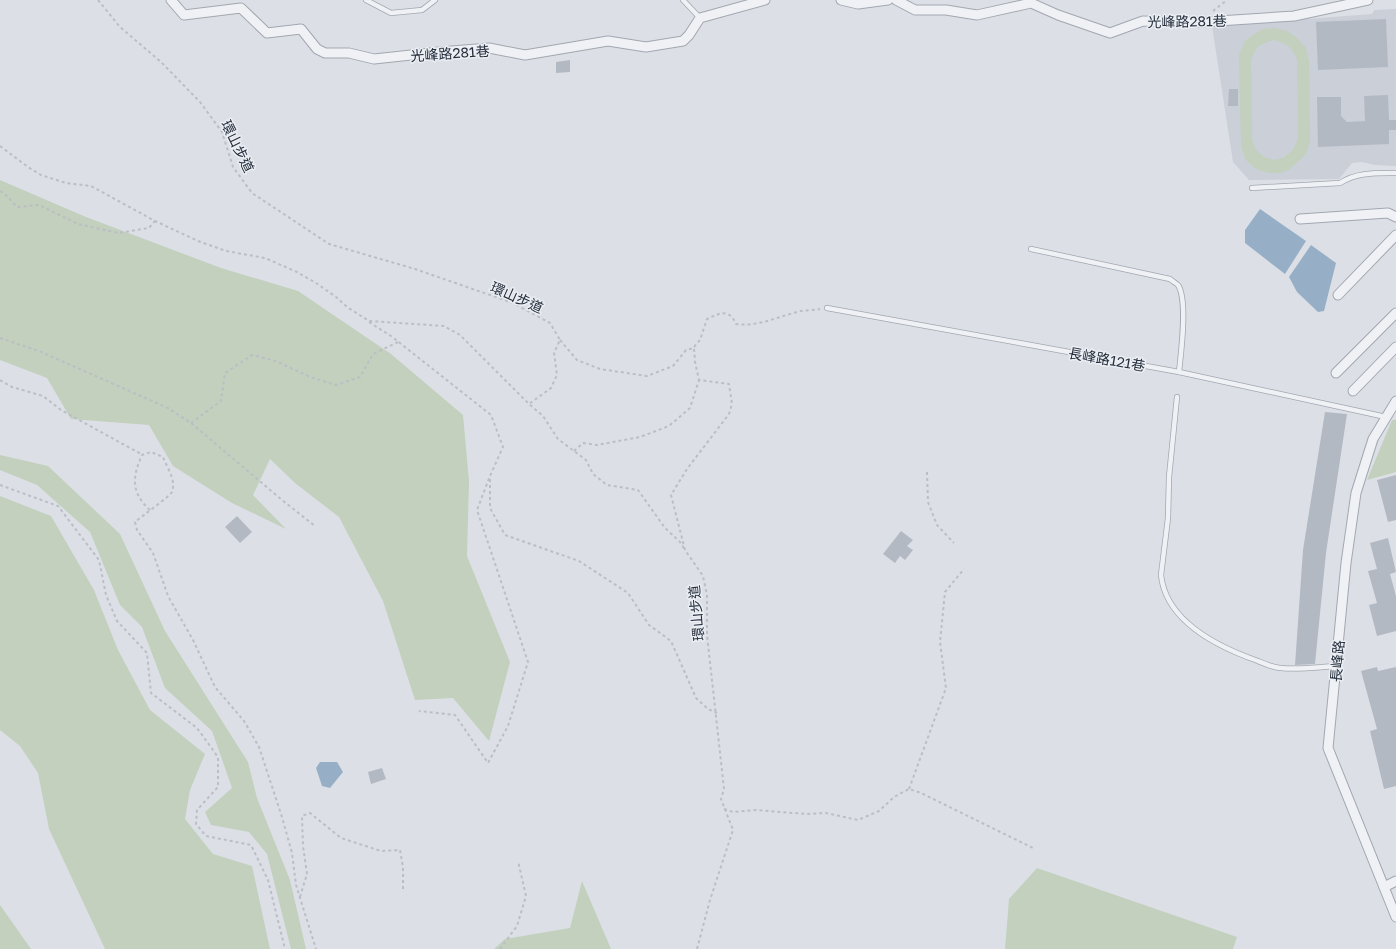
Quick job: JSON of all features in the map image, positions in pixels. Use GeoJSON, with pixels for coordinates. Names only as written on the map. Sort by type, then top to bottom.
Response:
{"type":"FeatureCollection","features":[{"type":"Feature","properties":{"kind":"street","name":"光峰路281巷"},"geometry":{"type":"LineString","coordinates":[[171,0],[184,15],[241,8],[267,33],[301,29],[317,49],[325,53],[349,53],[374,59],[489,48],[525,55],[608,41],[646,47],[683,41],[689,35],[700,18]]}},
{"type":"Feature","properties":{"kind":"street"},"geometry":{"type":"LineString","coordinates":[[700,18],[765,0]]}},
{"type":"Feature","properties":{"kind":"street"},"geometry":{"type":"LineString","coordinates":[[841,0],[858,4],[888,0]]}},
{"type":"Feature","properties":{"kind":"street","name":"光峰路281巷"},"geometry":{"type":"LineString","coordinates":[[896,0],[915,10],[946,10],[977,14],[1031,3],[1058,15],[1110,33],[1143,21],[1203,22],[1294,16],[1368,0]]}},
{"type":"Feature","properties":{"kind":"street"},"geometry":{"type":"LineString","coordinates":[[1300,219],[1388,213],[1396,218]]}},
{"type":"Feature","properties":{"kind":"street"},"geometry":{"type":"LineString","coordinates":[[1338,295],[1394,240]]}},
{"type":"Feature","properties":{"kind":"street"},"geometry":{"type":"LineString","coordinates":[[1336,373],[1396,313]]}},
{"type":"Feature","properties":{"kind":"street"},"geometry":{"type":"LineString","coordinates":[[1353,392],[1396,347]]}},
{"type":"Feature","properties":{"kind":"street","name":"長峰路"},"geometry":{"type":"LineString","coordinates":[[1396,401],[1373,439],[1356,493],[1346,563],[1328,748],[1396,917]]}},
{"type":"Feature","properties":{"kind":"street"},"geometry":{"type":"LineString","coordinates":[[1384,887],[1396,881]]}},
{"type":"Feature","properties":{"kind":"lane"},"geometry":{"type":"LineString","coordinates":[[366,0],[391,13],[422,10],[436,0]]}},
{"type":"Feature","properties":{"kind":"lane"},"geometry":{"type":"LineString","coordinates":[[683,0],[700,18]]}},
{"type":"Feature","properties":{"kind":"lane"},"geometry":{"type":"LineString","coordinates":[[1252,188],[1340,183],[1348,178],[1364,174],[1396,173]]}},
{"type":"Feature","properties":{"kind":"lane"},"geometry":{"type":"LineString","coordinates":[[1030,249],[1170,279],[1178,285],[1183,308],[1180,372]]}},
{"type":"Feature","properties":{"kind":"lane","name":"長峰路121巷"},"geometry":{"type":"LineString","coordinates":[[827,308],[1180,372],[1386,417]]}},
{"type":"Feature","properties":{"kind":"lane"},"geometry":{"type":"LineString","coordinates":[[1177,397],[1169,477],[1168,518],[1161,575],[1162,582],[1173,606],[1185,621],[1208,638],[1244,656],[1280,668],[1336,666]]}},
{"type":"Feature","properties":{"kind":"path","name":"環山步道"},"geometry":{"type":"LineString","coordinates":[[98,0],[120,27],[161,62],[200,102],[222,132],[233,167],[252,193],[329,244],[415,270],[513,303],[550,323],[560,340],[577,360],[600,369],[647,376],[673,366],[686,350],[694,348]]}},
{"type":"Feature","properties":{"kind":"path"},"geometry":{"type":"LineString","coordinates":[[0,146],[41,175],[66,183],[90,186],[155,221],[212,246],[226,251],[265,258],[297,272],[316,283],[336,297],[347,308],[369,321],[398,342],[491,415],[503,447],[477,510],[528,662],[508,726],[488,763],[455,715],[419,712]]}},
{"type":"Feature","properties":{"kind":"path"},"geometry":{"type":"LineString","coordinates":[[0,191],[17,207],[39,205],[78,224],[118,233],[149,228],[155,221]]}},
{"type":"Feature","properties":{"kind":"path"},"geometry":{"type":"LineString","coordinates":[[574,451],[583,443],[597,445],[640,438],[669,426],[690,408],[699,380],[694,348],[700,340],[706,318],[718,314],[728,313],[733,316],[736,324],[745,325],[764,322],[801,311],[827,308]]}},
{"type":"Feature","properties":{"kind":"path"},"geometry":{"type":"LineString","coordinates":[[369,321],[444,326],[460,335],[542,416],[558,439],[586,460],[593,474],[607,485],[638,490],[665,528],[680,542],[685,550]]}},
{"type":"Feature","properties":{"kind":"path"},"geometry":{"type":"LineString","coordinates":[[0,338],[40,351],[168,408],[191,423],[315,526]]}},
{"type":"Feature","properties":{"kind":"path"},"geometry":{"type":"LineString","coordinates":[[529,404],[551,388],[557,375],[554,353],[560,340]]}},
{"type":"Feature","properties":{"kind":"path"},"geometry":{"type":"LineString","coordinates":[[191,423],[221,401],[226,374],[252,355],[276,361],[310,377],[336,385],[360,377],[373,354],[398,342]]}},
{"type":"Feature","properties":{"kind":"path"},"geometry":{"type":"LineString","coordinates":[[0,380],[12,387],[43,396],[61,410],[142,455],[152,452],[163,457],[172,478],[172,493],[135,522],[137,530],[153,553],[168,596],[193,640],[215,687],[244,721],[259,747],[292,853],[296,885],[316,949]]}},
{"type":"Feature","properties":{"kind":"path","name":"環山步道"},"geometry":{"type":"LineString","coordinates":[[697,949],[710,900],[733,830],[721,799],[724,789],[717,713],[707,635],[707,595],[702,576],[685,550],[671,495],[687,469],[729,414],[732,404],[729,384],[699,380]]}},
{"type":"Feature","properties":{"kind":"path"},"geometry":{"type":"LineString","coordinates":[[142,455],[137,466],[135,479],[137,494],[150,510]]}},
{"type":"Feature","properties":{"kind":"path"},"geometry":{"type":"LineString","coordinates":[[927,472],[928,502],[937,525],[954,543]]}},
{"type":"Feature","properties":{"kind":"path"},"geometry":{"type":"LineString","coordinates":[[490,476],[490,508],[505,535],[579,561],[628,593],[649,625],[671,641],[696,698],[717,713]]}},
{"type":"Feature","properties":{"kind":"path"},"geometry":{"type":"LineString","coordinates":[[0,485],[58,506],[99,560],[106,595],[117,621],[147,652],[150,693],[197,728],[218,757],[218,786],[197,810],[196,824],[206,836],[251,845],[268,880],[285,949]]}},
{"type":"Feature","properties":{"kind":"path"},"geometry":{"type":"LineString","coordinates":[[724,809],[733,812],[757,810],[806,814],[826,813],[858,820],[878,811],[894,797],[909,789],[946,688],[940,642],[945,592],[964,569]]}},
{"type":"Feature","properties":{"kind":"path"},"geometry":{"type":"LineString","coordinates":[[909,789],[921,793],[1035,849]]}},
{"type":"Feature","properties":{"kind":"path"},"geometry":{"type":"LineString","coordinates":[[300,898],[307,874],[303,846],[302,816],[310,813],[341,838],[381,851],[400,850],[403,867],[403,890]]}},
{"type":"Feature","properties":{"kind":"path"},"geometry":{"type":"LineString","coordinates":[[500,949],[517,926],[526,896],[518,860]]}},
{"type":"Feature","properties":{"kind":"shaded area"},"geometry":{"type":"Polygon","coordinates":[[[1396,9],[1396,166],[1375,165],[1362,162],[1352,163],[1339,179],[1249,180],[1233,162],[1212,26],[1372,14],[1374,10],[1396,9]]]}},
{"type":"Feature","properties":{"kind":"green space"},"geometry":{"type":"Polygon","coordinates":[[[1275,28],[1287,31],[1297,38],[1306,48],[1309,61],[1310,141],[1306,154],[1290,169],[1281,173],[1268,173],[1256,169],[1246,160],[1241,146],[1239,55],[1245,41],[1263,29],[1275,28]],[[1273,40],[1264,43],[1256,49],[1251,61],[1252,140],[1256,150],[1264,157],[1274,160],[1283,158],[1293,150],[1298,138],[1297,60],[1293,51],[1288,46],[1273,40]]]}},
{"type":"Feature","properties":{"kind":"green space"},"geometry":{"type":"Polygon","coordinates":[[[0,180],[86,217],[221,268],[298,291],[391,354],[463,415],[469,481],[467,556],[510,662],[489,741],[453,698],[415,700],[383,601],[339,517],[295,483],[270,459],[253,495],[286,529],[232,503],[173,466],[149,425],[71,419],[47,378],[0,360],[0,180]]]}},
{"type":"Feature","properties":{"kind":"green space"},"geometry":{"type":"Polygon","coordinates":[[[1392,420],[1396,420],[1396,472],[1367,480],[1392,420]]]}},
{"type":"Feature","properties":{"kind":"green space"},"geometry":{"type":"Polygon","coordinates":[[[0,455],[48,466],[120,534],[165,631],[248,762],[257,798],[290,880],[306,949],[291,949],[267,854],[249,832],[211,825],[205,812],[232,788],[212,731],[165,688],[142,627],[120,605],[90,532],[37,485],[0,470],[0,455]]]}},
{"type":"Feature","properties":{"kind":"green space"},"geometry":{"type":"Polygon","coordinates":[[[0,496],[51,516],[94,590],[118,650],[150,710],[205,754],[190,790],[185,819],[213,854],[252,866],[270,949],[105,949],[49,829],[38,773],[20,746],[0,730],[0,496]]]}},
{"type":"Feature","properties":{"kind":"green space"},"geometry":{"type":"Polygon","coordinates":[[[1037,868],[1237,937],[1233,949],[1005,949],[1009,899],[1037,868]]]}},
{"type":"Feature","properties":{"kind":"green space"},"geometry":{"type":"Polygon","coordinates":[[[582,881],[611,949],[494,949],[505,939],[570,928],[582,881]]]}},
{"type":"Feature","properties":{"kind":"green space"},"geometry":{"type":"Polygon","coordinates":[[[0,905],[31,949],[0,949],[0,905]]]}},
{"type":"Feature","properties":{"kind":"water"},"geometry":{"type":"Polygon","coordinates":[[[1260,209],[1306,241],[1285,274],[1245,243],[1245,230],[1260,209]]]}},
{"type":"Feature","properties":{"kind":"water"},"geometry":{"type":"Polygon","coordinates":[[[1311,245],[1336,263],[1324,311],[1318,312],[1297,292],[1289,277],[1311,245]]]}},
{"type":"Feature","properties":{"kind":"water"},"geometry":{"type":"Polygon","coordinates":[[[320,762],[337,762],[343,772],[330,788],[322,786],[316,768],[320,762]]]}},
{"type":"Feature","properties":{"kind":"building"},"geometry":{"type":"Polygon","coordinates":[[[1386,19],[1388,67],[1318,70],[1316,22],[1386,19]]]}},
{"type":"Feature","properties":{"kind":"building"},"geometry":{"type":"Polygon","coordinates":[[[570,60],[570,72],[556,73],[556,62],[570,60]]]}},
{"type":"Feature","properties":{"kind":"building"},"geometry":{"type":"Polygon","coordinates":[[[1229,89],[1238,89],[1238,106],[1228,106],[1229,89]]]}},
{"type":"Feature","properties":{"kind":"building"},"geometry":{"type":"Polygon","coordinates":[[[1388,95],[1389,120],[1396,120],[1396,130],[1389,130],[1389,144],[1318,147],[1317,97],[1341,97],[1341,116],[1347,122],[1365,121],[1364,96],[1388,95]]]}},
{"type":"Feature","properties":{"kind":"building"},"geometry":{"type":"Polygon","coordinates":[[[1325,412],[1347,414],[1326,553],[1315,664],[1295,665],[1303,550],[1325,412]]]}},
{"type":"Feature","properties":{"kind":"building"},"geometry":{"type":"Polygon","coordinates":[[[1396,475],[1396,520],[1388,522],[1377,480],[1396,475]]]}},
{"type":"Feature","properties":{"kind":"building"},"geometry":{"type":"Polygon","coordinates":[[[237,516],[252,532],[240,543],[225,527],[237,516]]]}},
{"type":"Feature","properties":{"kind":"building"},"geometry":{"type":"Polygon","coordinates":[[[901,531],[913,540],[907,546],[913,550],[905,560],[900,556],[895,563],[883,554],[901,531]]]}},
{"type":"Feature","properties":{"kind":"building"},"geometry":{"type":"Polygon","coordinates":[[[1388,538],[1396,572],[1390,574],[1396,596],[1396,631],[1377,636],[1369,605],[1377,603],[1368,571],[1377,569],[1370,543],[1388,538]]]}},
{"type":"Feature","properties":{"kind":"building"},"geometry":{"type":"Polygon","coordinates":[[[1377,667],[1378,671],[1396,667],[1396,786],[1384,789],[1370,731],[1377,729],[1361,671],[1377,667]]]}},
{"type":"Feature","properties":{"kind":"building"},"geometry":{"type":"Polygon","coordinates":[[[382,768],[386,779],[371,784],[368,772],[382,768]]]}}]}
